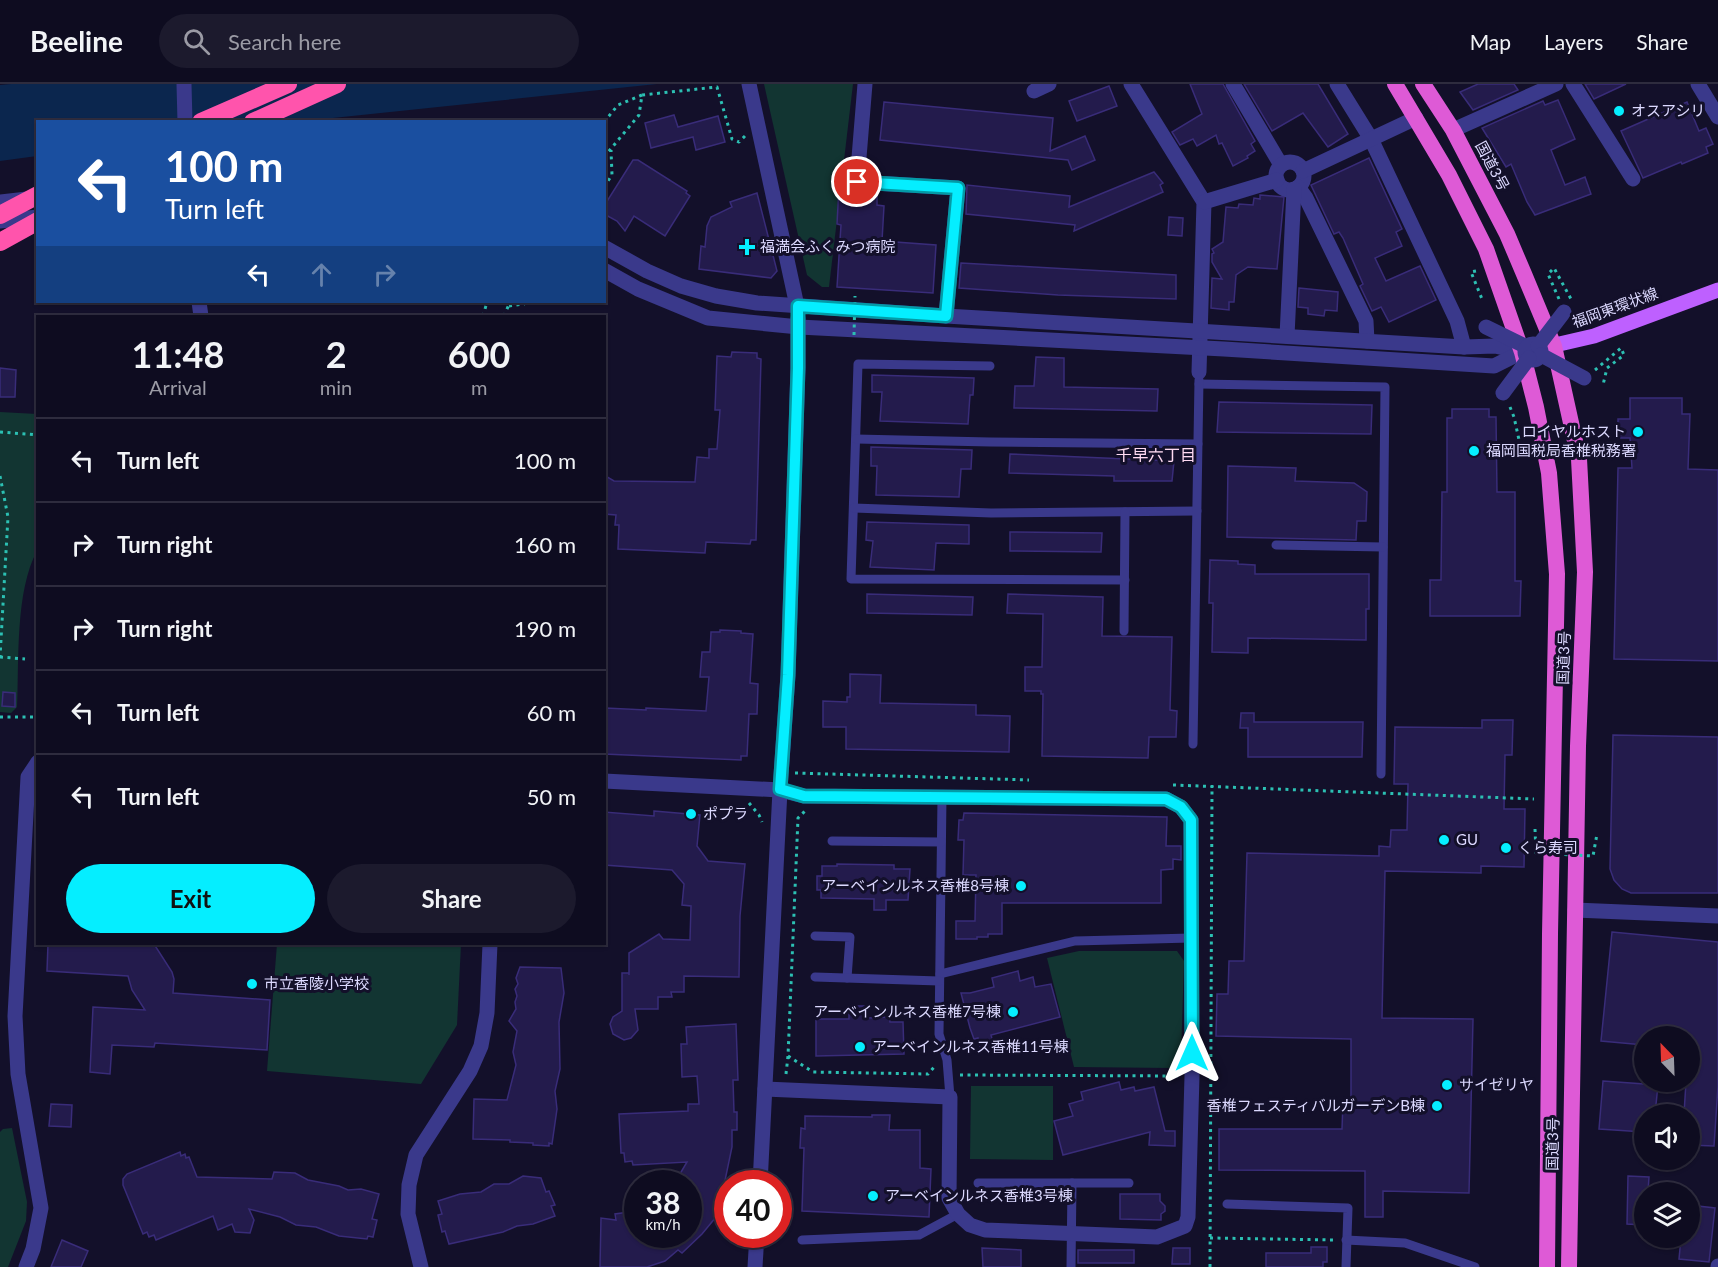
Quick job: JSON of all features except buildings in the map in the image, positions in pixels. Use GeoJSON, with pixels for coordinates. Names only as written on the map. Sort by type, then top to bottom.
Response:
{"type":"FeatureCollection","features":[{"type":"Feature","properties":{"kind":"highway"},"geometry":{"type":"LineString","coordinates":[[206,120],[288,84]]}},
{"type":"Feature","properties":{"kind":"highway"},"geometry":{"type":"LineString","coordinates":[[257,120],[337,84]]}},
{"type":"Feature","properties":{"kind":"highway","name":"国道3号"},"geometry":{"type":"LineString","coordinates":[[1395,84],[1449,175],[1486,249],[1535,351],[1579,459],[1585,572],[1578,746],[1569,1267]]}},
{"type":"Feature","properties":{"kind":"highway","name":"国道3号"},"geometry":{"type":"LineString","coordinates":[[1423,84],[1453,130],[1507,234],[1535,351],[1536,407],[1549,473],[1557,574],[1550,934],[1547,1267]]}},
{"type":"Feature","properties":{"kind":"highway"},"geometry":{"type":"LineString","coordinates":[[0,215],[36,197]]}},
{"type":"Feature","properties":{"kind":"highway"},"geometry":{"type":"LineString","coordinates":[[0,242],[36,220]]}},
{"type":"Feature","properties":{"kind":"main road","name":"福岡東環状線"},"geometry":{"type":"LineString","coordinates":[[1535,351],[1593,336],[1718,290]]}},
{"type":"Feature","properties":{"kind":"street"},"geometry":{"type":"LineString","coordinates":[[184,84],[185,120]]}},
{"type":"Feature","properties":{"kind":"street"},"geometry":{"type":"LineString","coordinates":[[748,84],[798,306],[799,327],[788,675],[761,1170]]}},
{"type":"Feature","properties":{"kind":"street"},"geometry":{"type":"LineString","coordinates":[[865,84],[857,182],[958,188],[946,316]]}},
{"type":"Feature","properties":{"kind":"street"},"geometry":{"type":"LineString","coordinates":[[1034,91],[1049,84]]}},
{"type":"Feature","properties":{"kind":"street"},"geometry":{"type":"LineString","coordinates":[[1131,84],[1204,202],[1199,378]]}},
{"type":"Feature","properties":{"kind":"street"},"geometry":{"type":"LineString","coordinates":[[1233,84],[1279,172],[1281,187],[1296,188],[1306,198],[1366,321],[1367,341]]}},
{"type":"Feature","properties":{"kind":"street"},"geometry":{"type":"LineString","coordinates":[[1337,84],[1371,139],[1457,321],[1464,347]]}},
{"type":"Feature","properties":{"kind":"street"},"geometry":{"type":"LineString","coordinates":[[1453,130],[1556,84]]}},
{"type":"Feature","properties":{"kind":"street"},"geometry":{"type":"LineString","coordinates":[[1573,84],[1633,179]]}},
{"type":"Feature","properties":{"kind":"street"},"geometry":{"type":"LineString","coordinates":[[1698,84],[1718,117]]}},
{"type":"Feature","properties":{"kind":"street"},"geometry":{"type":"LineString","coordinates":[[1303,171],[1416,118]]}},
{"type":"Feature","properties":{"kind":"street"},"geometry":{"type":"LineString","coordinates":[[1204,202],[1279,172],[1293,163],[1303,171]]}},
{"type":"Feature","properties":{"kind":"street"},"geometry":{"type":"LineString","coordinates":[[1287,336],[1296,188],[1303,180],[1303,171]]}},
{"type":"Feature","properties":{"kind":"street"},"geometry":{"type":"LineString","coordinates":[[0,202],[36,196]]}},
{"type":"Feature","properties":{"kind":"street"},"geometry":{"type":"LineString","coordinates":[[0,220],[36,219]]}},
{"type":"Feature","properties":{"kind":"street"},"geometry":{"type":"LineString","coordinates":[[606,248],[647,271],[681,286],[716,296],[798,306],[1464,347],[1495,346],[1535,351]]}},
{"type":"Feature","properties":{"kind":"street"},"geometry":{"type":"LineString","coordinates":[[606,271],[638,289],[708,318],[799,327],[1200,347],[1494,366],[1535,351]]}},
{"type":"Feature","properties":{"kind":"street"},"geometry":{"type":"LineString","coordinates":[[1503,393],[1568,306]]}},
{"type":"Feature","properties":{"kind":"street"},"geometry":{"type":"LineString","coordinates":[[1486,327],[1584,378]]}},
{"type":"Feature","properties":{"kind":"street"},"geometry":{"type":"LineString","coordinates":[[26,1267],[33,1249],[41,1208],[18,1074],[15,1016],[28,777],[36,765]]}},
{"type":"Feature","properties":{"kind":"street"},"geometry":{"type":"LineString","coordinates":[[606,781],[780,789],[804,796],[1166,799],[1181,807],[1191,820],[1192,1076],[1188,1217],[1185,1227],[1157,1237],[986,1230],[970,1225],[958,1214],[949,1198],[950,1097],[765,1089]]}},
{"type":"Feature","properties":{"kind":"street"},"geometry":{"type":"LineString","coordinates":[[1575,910],[1718,916]]}},
{"type":"Feature","properties":{"kind":"street"},"geometry":{"type":"LineString","coordinates":[[421,1267],[408,1214],[409,1185],[416,1155],[470,1071],[480,1046],[487,1013],[490,945]]}},
{"type":"Feature","properties":{"kind":"street"},"geometry":{"type":"LineString","coordinates":[[755,1267],[756,1248]]}},
{"type":"Feature","properties":{"kind":"lane"},"geometry":{"type":"LineString","coordinates":[[990,366],[858,364],[851,579],[1125,580]]}},
{"type":"Feature","properties":{"kind":"lane"},"geometry":{"type":"LineString","coordinates":[[1193,744],[1199,378],[1385,387],[1381,774]]}},
{"type":"Feature","properties":{"kind":"lane"},"geometry":{"type":"LineString","coordinates":[[856,439],[1198,444]]}},
{"type":"Feature","properties":{"kind":"lane"},"geometry":{"type":"LineString","coordinates":[[854,508],[991,513],[1197,511]]}},
{"type":"Feature","properties":{"kind":"lane"},"geometry":{"type":"LineString","coordinates":[[1124,631],[1125,512]]}},
{"type":"Feature","properties":{"kind":"lane"},"geometry":{"type":"LineString","coordinates":[[1276,545],[1383,547]]}},
{"type":"Feature","properties":{"kind":"lane"},"geometry":{"type":"LineString","coordinates":[[942,797],[939,1034],[947,1060],[950,1097]]}},
{"type":"Feature","properties":{"kind":"lane"},"geometry":{"type":"LineString","coordinates":[[832,841],[941,842]]}},
{"type":"Feature","properties":{"kind":"lane"},"geometry":{"type":"LineString","coordinates":[[815,936],[850,937],[847,978]]}},
{"type":"Feature","properties":{"kind":"lane"},"geometry":{"type":"LineString","coordinates":[[815,977],[940,977],[1075,941],[1191,938]]}},
{"type":"Feature","properties":{"kind":"lane"},"geometry":{"type":"LineString","coordinates":[[978,1183],[1130,1183]]}},
{"type":"Feature","properties":{"kind":"lane"},"geometry":{"type":"LineString","coordinates":[[1071,1267],[1072,1183]]}},
{"type":"Feature","properties":{"kind":"lane"},"geometry":{"type":"LineString","coordinates":[[1227,1204],[1347,1208],[1346,1267]]}},
{"type":"Feature","properties":{"kind":"lane"},"geometry":{"type":"LineString","coordinates":[[802,1240],[919,1235],[958,1214]]}},
{"type":"Feature","properties":{"kind":"lane"},"geometry":{"type":"LineString","coordinates":[[1346,1240],[1405,1243],[1475,1267]]}},
{"type":"Feature","properties":{"kind":"path"},"geometry":{"type":"LineString","coordinates":[[606,120],[618,105],[642,95],[717,87],[732,139],[739,142],[747,134]]}},
{"type":"Feature","properties":{"kind":"path"},"geometry":{"type":"LineString","coordinates":[[606,154],[639,115],[642,95]]}},
{"type":"Feature","properties":{"kind":"path"},"geometry":{"type":"LineString","coordinates":[[606,185],[612,175],[610,148]]}},
{"type":"Feature","properties":{"kind":"path"},"geometry":{"type":"LineString","coordinates":[[1554,268],[1568,306],[1548,274],[1554,268]]}},
{"type":"Feature","properties":{"kind":"path"},"geometry":{"type":"LineString","coordinates":[[1476,270],[1484,299],[1472,272],[1476,270]]}},
{"type":"Feature","properties":{"kind":"path"},"geometry":{"type":"LineString","coordinates":[[854,335],[855,296]]}},
{"type":"Feature","properties":{"kind":"path"},"geometry":{"type":"LineString","coordinates":[[509,304],[524,303]]}},
{"type":"Feature","properties":{"kind":"path"},"geometry":{"type":"LineString","coordinates":[[1584,378],[1621,348],[1624,355],[1606,368],[1603,385]]}},
{"type":"Feature","properties":{"kind":"path"},"geometry":{"type":"LineString","coordinates":[[1503,393],[1514,417],[1521,449]]}},
{"type":"Feature","properties":{"kind":"path"},"geometry":{"type":"LineString","coordinates":[[0,432],[36,435]]}},
{"type":"Feature","properties":{"kind":"path"},"geometry":{"type":"LineString","coordinates":[[0,476],[8,517],[0,657],[25,659]]}},
{"type":"Feature","properties":{"kind":"path"},"geometry":{"type":"LineString","coordinates":[[0,717],[36,717]]}},
{"type":"Feature","properties":{"kind":"path"},"geometry":{"type":"LineString","coordinates":[[1210,1267],[1212,786]]}},
{"type":"Feature","properties":{"kind":"path"},"geometry":{"type":"LineString","coordinates":[[1535,829],[1536,853],[1593,856],[1597,834]]}},
{"type":"Feature","properties":{"kind":"path"},"geometry":{"type":"LineString","coordinates":[[928,1074],[1211,1077]]}},
{"type":"Feature","properties":{"kind":"path"},"geometry":{"type":"LineString","coordinates":[[1210,1238],[1346,1240]]}},
{"type":"Feature","properties":{"kind":"green space"},"geometry":{"type":"Polygon","coordinates":[[[764,84],[853,84],[829,287],[822,287],[807,275],[764,84]]]}},
{"type":"Feature","properties":{"kind":"green space"},"geometry":{"type":"Polygon","coordinates":[[[0,412],[36,414],[36,553],[30,567],[22,606],[18,648],[17,707],[11,713],[0,712],[0,412]]]}},
{"type":"Feature","properties":{"kind":"green space"},"geometry":{"type":"Polygon","coordinates":[[[277,945],[461,945],[457,1025],[421,1084],[267,1071],[277,945]]]}},
{"type":"Feature","properties":{"kind":"green space"},"geometry":{"type":"Polygon","coordinates":[[[1079,951],[1177,951],[1184,961],[1181,1056],[1172,1068],[1074,1067],[1047,958],[1079,951]]]}},
{"type":"Feature","properties":{"kind":"green space"},"geometry":{"type":"Polygon","coordinates":[[[971,1086],[1053,1086],[1053,1160],[970,1159],[971,1086]]]}},
{"type":"Feature","properties":{"kind":"green space"},"geometry":{"type":"Polygon","coordinates":[[[12,1128],[27,1202],[26,1221],[8,1267],[0,1267],[0,1132],[3,1129],[12,1128]]]}},
{"type":"Feature","properties":{"kind":"water"},"geometry":{"type":"Polygon","coordinates":[[[657,84],[314,120],[36,120],[36,156],[0,161],[0,85],[657,84]]]}},
{"type":"Feature","properties":{"kind":"place","name":"オスアシリ"},"geometry":{"type":"Point","coordinates":[1619,111]}},
{"type":"Feature","properties":{"kind":"place","name":"福満会ふくみつ病院"},"geometry":{"type":"Point","coordinates":[747,247]}},
{"type":"Feature","properties":{"kind":"place","name":"ロイヤルホスト"},"geometry":{"type":"Point","coordinates":[1638,432]}},
{"type":"Feature","properties":{"kind":"place","name":"福岡国税局香椎税務署"},"geometry":{"type":"Point","coordinates":[1474,451]}},
{"type":"Feature","properties":{"kind":"place","name":"ポプラ"},"geometry":{"type":"Point","coordinates":[691,814]}},
{"type":"Feature","properties":{"kind":"place","name":"GU"},"geometry":{"type":"Point","coordinates":[1444,840]}},
{"type":"Feature","properties":{"kind":"place","name":"くら寿司"},"geometry":{"type":"Point","coordinates":[1506,848]}},
{"type":"Feature","properties":{"kind":"place","name":"アーベインルネス香椎8号棟"},"geometry":{"type":"Point","coordinates":[1021,886]}},
{"type":"Feature","properties":{"kind":"place","name":"市立香陵小学校"},"geometry":{"type":"Point","coordinates":[252,984]}},
{"type":"Feature","properties":{"kind":"place","name":"アーベインルネス香椎7号棟"},"geometry":{"type":"Point","coordinates":[1013,1012]}},
{"type":"Feature","properties":{"kind":"place","name":"アーベインルネス香椎11号棟"},"geometry":{"type":"Point","coordinates":[860,1047]}},
{"type":"Feature","properties":{"kind":"place","name":"サイゼリヤ"},"geometry":{"type":"Point","coordinates":[1447,1085]}},
{"type":"Feature","properties":{"kind":"place","name":"香椎フェスティバルガーデンB棟"},"geometry":{"type":"Point","coordinates":[1437,1106]}},
{"type":"Feature","properties":{"kind":"place","name":"アーベインルネス香椎3号棟"},"geometry":{"type":"Point","coordinates":[873,1196]}},
{"type":"Feature","properties":{"kind":"district","name":"千早六丁目"},"geometry":{"type":"Point","coordinates":[1156,455]}},
{"type":"Feature","properties":{"kind":"route"},"geometry":{"type":"LineString","coordinates":[[857,182],[958,188],[946,316],[798,306],[788,675],[780,789],[804,796],[1166,799],[1181,807],[1191,820],[1192,1053]]}}]}
